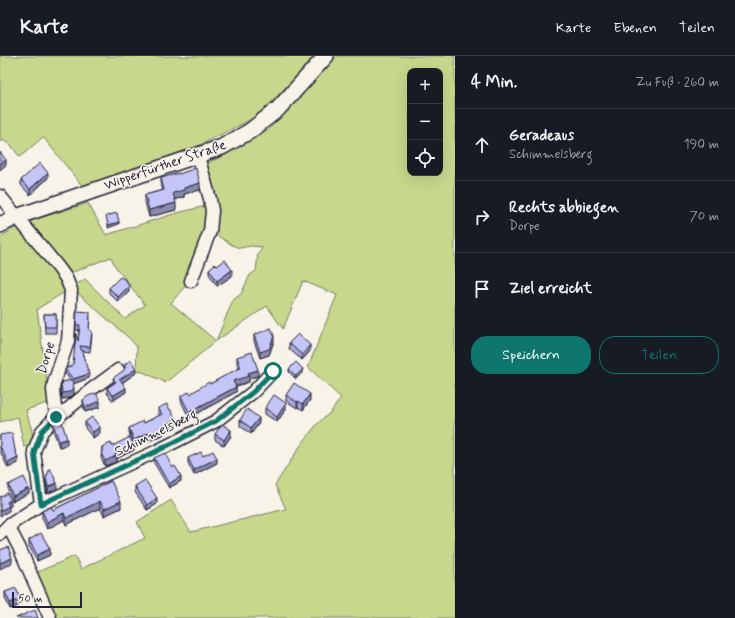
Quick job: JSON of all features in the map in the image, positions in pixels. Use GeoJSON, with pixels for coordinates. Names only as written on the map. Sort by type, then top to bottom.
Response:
{"type":"FeatureCollection","features":[{"type":"Feature","properties":{"kind":"main road","name":"Wipperfürther Straße"},"geometry":{"type":"LineString","coordinates":[[0,225],[16,216],[222,147],[250,131],[278,109],[326,56]]}},
{"type":"Feature","properties":{"kind":"street"},"geometry":{"type":"LineString","coordinates":[[191,281],[210,231],[212,211],[198,156]]}},
{"type":"Feature","properties":{"kind":"street","name":"Dorpe"},"geometry":{"type":"LineString","coordinates":[[0,196],[58,267],[66,278],[71,290],[68,341],[53,390],[56,417]]}},
{"type":"Feature","properties":{"kind":"street"},"geometry":{"type":"LineString","coordinates":[[50,618],[19,547],[4,530],[41,504],[34,452],[42,431],[56,417],[118,370]]}},
{"type":"Feature","properties":{"kind":"street","name":"Schimmelsberg"},"geometry":{"type":"LineString","coordinates":[[41,504],[155,452],[216,421],[253,392],[273,371]]}},
{"type":"Feature","properties":{"kind":"green space"},"geometry":{"type":"Polygon","coordinates":[[[0,56],[316,56],[258,116],[198,146],[132,173],[83,187],[43,137],[20,157],[10,144],[2,140],[0,142],[0,56]]]}},
{"type":"Feature","properties":{"kind":"green space"},"geometry":{"type":"Polygon","coordinates":[[[337,56],[455,56],[455,618],[53,618],[35,573],[75,556],[81,569],[145,538],[137,522],[171,500],[191,532],[286,509],[275,485],[301,445],[317,424],[330,413],[341,398],[308,367],[337,295],[303,281],[283,329],[267,306],[216,341],[233,300],[241,294],[250,275],[256,271],[258,254],[263,247],[251,246],[240,248],[211,232],[213,205],[203,165],[223,156],[269,129],[337,56]]]}},
{"type":"Feature","properties":{"kind":"green space"},"geometry":{"type":"Polygon","coordinates":[[[88,203],[106,235],[177,213],[210,205],[209,230],[186,285],[171,303],[216,341],[165,383],[136,369],[137,347],[130,339],[73,289],[77,284],[85,279],[125,319],[145,305],[115,266],[111,257],[73,272],[66,271],[24,223],[88,203]]]}},
{"type":"Feature","properties":{"kind":"green space"},"geometry":{"type":"Polygon","coordinates":[[[20,225],[56,267],[68,290],[37,309],[50,402],[26,410],[32,431],[33,445],[24,447],[18,417],[0,422],[0,237],[20,225]]]}},
{"type":"Feature","properties":{"kind":"building"},"geometry":{"type":"Polygon","coordinates":[[[0,152],[6,160],[0,164],[0,152]]]}},
{"type":"Feature","properties":{"kind":"building"},"geometry":{"type":"Polygon","coordinates":[[[40,163],[48,173],[30,189],[21,180],[40,163]]]}},
{"type":"Feature","properties":{"kind":"building"},"geometry":{"type":"Polygon","coordinates":[[[196,168],[200,183],[173,193],[176,203],[149,210],[145,195],[164,190],[161,178],[196,168]]]}},
{"type":"Feature","properties":{"kind":"building"},"geometry":{"type":"Polygon","coordinates":[[[117,213],[119,222],[108,225],[106,216],[117,213]]]}},
{"type":"Feature","properties":{"kind":"building"},"geometry":{"type":"Polygon","coordinates":[[[225,260],[232,270],[217,281],[209,269],[215,264],[217,266],[225,260]]]}},
{"type":"Feature","properties":{"kind":"building"},"geometry":{"type":"Polygon","coordinates":[[[120,277],[126,280],[129,286],[118,297],[109,288],[120,277]]]}},
{"type":"Feature","properties":{"kind":"building"},"geometry":{"type":"Polygon","coordinates":[[[77,311],[90,312],[89,330],[92,331],[90,347],[80,346],[89,374],[73,379],[65,369],[73,365],[76,334],[78,341],[80,325],[76,325],[77,311]]]}},
{"type":"Feature","properties":{"kind":"building"},"geometry":{"type":"Polygon","coordinates":[[[44,314],[56,314],[56,327],[45,327],[44,314]]]}},
{"type":"Feature","properties":{"kind":"building"},"geometry":{"type":"Polygon","coordinates":[[[271,328],[274,336],[269,349],[260,352],[254,335],[271,328]]]}},
{"type":"Feature","properties":{"kind":"building"},"geometry":{"type":"Polygon","coordinates":[[[298,334],[310,345],[302,355],[289,343],[298,334]]]}},
{"type":"Feature","properties":{"kind":"building"},"geometry":{"type":"Polygon","coordinates":[[[252,352],[258,370],[248,373],[249,376],[233,381],[236,387],[189,412],[181,396],[189,392],[190,394],[209,382],[210,384],[241,368],[237,357],[252,352]]]}},
{"type":"Feature","properties":{"kind":"building"},"geometry":{"type":"Polygon","coordinates":[[[131,360],[136,369],[120,379],[126,388],[112,395],[107,388],[116,382],[113,378],[123,371],[125,364],[131,360]]]}},
{"type":"Feature","properties":{"kind":"building"},"geometry":{"type":"Polygon","coordinates":[[[296,362],[303,369],[296,376],[289,369],[296,362]]]}},
{"type":"Feature","properties":{"kind":"building"},"geometry":{"type":"Polygon","coordinates":[[[72,380],[74,388],[70,392],[62,393],[62,382],[72,380]]]}},
{"type":"Feature","properties":{"kind":"building"},"geometry":{"type":"Polygon","coordinates":[[[294,383],[310,394],[303,404],[286,395],[294,383]]]}},
{"type":"Feature","properties":{"kind":"building"},"geometry":{"type":"Polygon","coordinates":[[[96,393],[100,401],[85,407],[83,400],[96,393]]]}},
{"type":"Feature","properties":{"kind":"building"},"geometry":{"type":"Polygon","coordinates":[[[274,395],[286,403],[277,417],[265,408],[274,395]]]}},
{"type":"Feature","properties":{"kind":"building"},"geometry":{"type":"Polygon","coordinates":[[[167,404],[176,420],[162,427],[163,430],[149,436],[148,433],[134,440],[129,428],[143,421],[144,423],[162,414],[158,408],[167,404]]]}},
{"type":"Feature","properties":{"kind":"building"},"geometry":{"type":"Polygon","coordinates":[[[247,409],[259,418],[251,428],[240,420],[247,409]]]}},
{"type":"Feature","properties":{"kind":"building"},"geometry":{"type":"Polygon","coordinates":[[[92,417],[100,427],[93,432],[85,422],[92,417]]]}},
{"type":"Feature","properties":{"kind":"building"},"geometry":{"type":"Polygon","coordinates":[[[61,419],[67,439],[59,441],[53,424],[61,419]]]}},
{"type":"Feature","properties":{"kind":"building"},"geometry":{"type":"Polygon","coordinates":[[[222,424],[231,430],[224,440],[215,434],[222,424]]]}},
{"type":"Feature","properties":{"kind":"building"},"geometry":{"type":"Polygon","coordinates":[[[12,433],[18,458],[8,463],[0,446],[0,435],[12,433]]]}},
{"type":"Feature","properties":{"kind":"building"},"geometry":{"type":"Polygon","coordinates":[[[130,437],[134,445],[115,454],[116,456],[105,461],[101,453],[104,451],[102,447],[111,443],[112,446],[130,437]]]}},
{"type":"Feature","properties":{"kind":"building"},"geometry":{"type":"Polygon","coordinates":[[[213,451],[217,458],[194,470],[188,458],[201,452],[203,456],[213,451]]]}},
{"type":"Feature","properties":{"kind":"building"},"geometry":{"type":"Polygon","coordinates":[[[165,453],[172,467],[175,466],[181,476],[169,484],[154,458],[165,453]]]}},
{"type":"Feature","properties":{"kind":"building"},"geometry":{"type":"Polygon","coordinates":[[[50,468],[57,483],[48,487],[46,478],[50,468]]]}},
{"type":"Feature","properties":{"kind":"building"},"geometry":{"type":"Polygon","coordinates":[[[24,477],[29,488],[13,496],[8,485],[24,477]]]}},
{"type":"Feature","properties":{"kind":"building"},"geometry":{"type":"Polygon","coordinates":[[[145,480],[157,498],[147,505],[135,486],[145,480]]]}},
{"type":"Feature","properties":{"kind":"building"},"geometry":{"type":"Polygon","coordinates":[[[111,481],[121,501],[104,509],[100,501],[66,518],[64,513],[47,522],[42,511],[51,507],[53,510],[111,481]]]}},
{"type":"Feature","properties":{"kind":"building"},"geometry":{"type":"Polygon","coordinates":[[[7,493],[11,500],[7,502],[9,506],[0,511],[0,497],[7,493]]]}},
{"type":"Feature","properties":{"kind":"building"},"geometry":{"type":"Polygon","coordinates":[[[41,533],[50,549],[37,555],[29,540],[41,533]]]}},
{"type":"Feature","properties":{"kind":"building"},"geometry":{"type":"Polygon","coordinates":[[[8,547],[12,558],[0,563],[0,550],[8,547]]]}},
{"type":"Feature","properties":{"kind":"building"},"geometry":{"type":"Polygon","coordinates":[[[16,588],[20,599],[10,603],[5,592],[16,588]]]}},
{"type":"Feature","properties":{"kind":"building"},"geometry":{"type":"Polygon","coordinates":[[[35,610],[38,618],[16,618],[35,610]]]}},
{"type":"Feature","properties":{"kind":"route"},"geometry":{"type":"LineString","coordinates":[[56,417],[42,431],[34,452],[41,504],[155,452],[216,421],[253,392],[273,371]]}}]}
